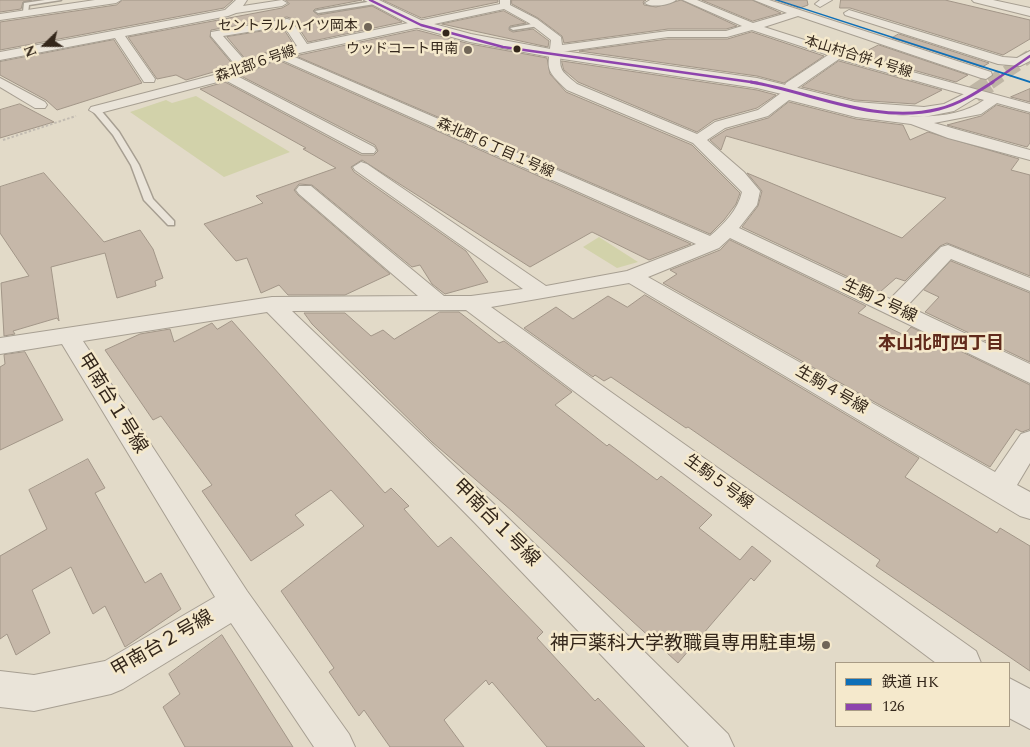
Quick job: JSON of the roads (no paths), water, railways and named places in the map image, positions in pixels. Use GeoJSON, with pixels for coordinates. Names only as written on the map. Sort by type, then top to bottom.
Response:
{"type":"FeatureCollection","features":[{"type":"Feature","properties":{"kind":"street"},"geometry":{"type":"LineString","coordinates":[[0,18],[82,2],[116,0]]}},
{"type":"Feature","properties":{"kind":"street"},"geometry":{"type":"LineString","coordinates":[[233,10],[242,0]]}},
{"type":"Feature","properties":{"kind":"street"},"geometry":{"type":"LineString","coordinates":[[650,3],[671,0]]}},
{"type":"Feature","properties":{"kind":"street","name":"本山村合併４号線"},"geometry":{"type":"LineString","coordinates":[[688,0],[756,27],[1030,108]]}},
{"type":"Feature","properties":{"kind":"street"},"geometry":{"type":"LineString","coordinates":[[759,0],[986,76],[948,108],[908,115]]}},
{"type":"Feature","properties":{"kind":"street"},"geometry":{"type":"LineString","coordinates":[[806,0],[823,2],[1002,61],[1020,62],[1030,55]]}},
{"type":"Feature","properties":{"kind":"street"},"geometry":{"type":"LineString","coordinates":[[978,0],[1030,12]]}},
{"type":"Feature","properties":{"kind":"street"},"geometry":{"type":"LineString","coordinates":[[1002,0],[1030,6]]}},
{"type":"Feature","properties":{"kind":"street"},"geometry":{"type":"LineString","coordinates":[[1025,0],[1030,1]]}},
{"type":"Feature","properties":{"kind":"street"},"geometry":{"type":"LineString","coordinates":[[372,1],[419,24],[461,36],[858,101],[912,106],[938,103],[968,91]]}},
{"type":"Feature","properties":{"kind":"street"},"geometry":{"type":"LineString","coordinates":[[0,56],[233,10],[282,3]]}},
{"type":"Feature","properties":{"kind":"street"},"geometry":{"type":"LineString","coordinates":[[0,346],[272,304],[440,304],[542,293],[632,276],[712,244],[728,230],[748,205],[751,191],[738,176],[698,140],[572,87],[557,73],[553,64],[557,39],[505,3]]}},
{"type":"Feature","properties":{"kind":"street","name":"森北部６号線"},"geometry":{"type":"LineString","coordinates":[[96,110],[227,76],[278,54],[419,24],[505,3]]}},
{"type":"Feature","properties":{"kind":"street"},"geometry":{"type":"LineString","coordinates":[[556,52],[668,34],[720,36],[756,27],[797,13]]}},
{"type":"Feature","properties":{"kind":"street"},"geometry":{"type":"LineString","coordinates":[[245,68],[215,34],[287,22],[304,48]]}},
{"type":"Feature","properties":{"kind":"street"},"geometry":{"type":"LineString","coordinates":[[118,34],[148,79]]}},
{"type":"Feature","properties":{"kind":"street"},"geometry":{"type":"LineString","coordinates":[[698,140],[720,124],[763,113],[789,90],[839,53]]}},
{"type":"Feature","properties":{"kind":"street","name":"森北町６丁目１号線"},"geometry":{"type":"LineString","coordinates":[[278,54],[712,244]]}},
{"type":"Feature","properties":{"kind":"street"},"geometry":{"type":"LineString","coordinates":[[227,76],[368,150]]}},
{"type":"Feature","properties":{"kind":"street"},"geometry":{"type":"LineString","coordinates":[[0,82],[40,105]]}},
{"type":"Feature","properties":{"kind":"street"},"geometry":{"type":"LineString","coordinates":[[789,90],[856,107],[908,115],[949,116],[977,110],[995,98]]}},
{"type":"Feature","properties":{"kind":"street"},"geometry":{"type":"LineString","coordinates":[[908,115],[930,128],[978,148],[1030,155]]}},
{"type":"Feature","properties":{"kind":"street"},"geometry":{"type":"LineString","coordinates":[[361,167],[542,293]]}},
{"type":"Feature","properties":{"kind":"street"},"geometry":{"type":"LineString","coordinates":[[305,190],[440,304]]}},
{"type":"Feature","properties":{"kind":"street","name":"生駒２号線"},"geometry":{"type":"LineString","coordinates":[[728,230],[1030,374]]}},
{"type":"Feature","properties":{"kind":"street"},"geometry":{"type":"LineString","coordinates":[[893,308],[948,251],[1030,285]]}},
{"type":"Feature","properties":{"kind":"street","name":"生駒４号線"},"geometry":{"type":"LineString","coordinates":[[632,276],[1030,507]]}},
{"type":"Feature","properties":{"kind":"street","name":"生駒５号線"},"geometry":{"type":"LineString","coordinates":[[471,302],[963,662]]}},
{"type":"Feature","properties":{"kind":"street","name":"甲南台１号線"},"geometry":{"type":"LineString","coordinates":[[272,304],[485,514],[715,747]]}},
{"type":"Feature","properties":{"kind":"street","name":"甲南台１号線"},"geometry":{"type":"LineString","coordinates":[[68,336],[236,602],[336,747]]}},
{"type":"Feature","properties":{"kind":"street"},"geometry":{"type":"LineString","coordinates":[[999,489],[1030,441]]}},
{"type":"Feature","properties":{"kind":"street","name":"甲南台２号線"},"geometry":{"type":"LineString","coordinates":[[0,689],[34,693],[111,677],[236,602]]}},
{"type":"Feature","properties":{"kind":"street"},"geometry":{"type":"LineString","coordinates":[[1010,697],[1030,711]]}},
{"type":"Feature","properties":{"kind":"lane"},"geometry":{"type":"LineString","coordinates":[[26,12],[26,4],[58,0]]}},
{"type":"Feature","properties":{"kind":"lane"},"geometry":{"type":"LineString","coordinates":[[318,11],[372,1]]}},
{"type":"Feature","properties":{"kind":"lane"},"geometry":{"type":"LineString","coordinates":[[513,28],[537,25]]}},
{"type":"Feature","properties":{"kind":"lane"},"geometry":{"type":"LineString","coordinates":[[96,110],[116,134],[135,165],[148,200],[171,223]]}},
{"type":"Feature","properties":{"kind":"tunnel"},"geometry":{"type":"LineString","coordinates":[[990,83],[1030,56]]}},
{"type":"Feature","properties":{"kind":"tunnel"},"geometry":{"type":"LineString","coordinates":[[974,94],[992,82]]}},
{"type":"Feature","properties":{"kind":"rail line","name":"HK"},"geometry":{"type":"LineString","coordinates":[[776,0],[1030,82]]}},
{"type":"Feature","properties":{"kind":"place","name":"セントラルハイツ岡本"},"geometry":{"type":"Point","coordinates":[368,27]}},
{"type":"Feature","properties":{"kind":"place","name":"ウッドコート甲南"},"geometry":{"type":"Point","coordinates":[468,50]}},
{"type":"Feature","properties":{"kind":"place","name":"神戸薬科大学教職員専用駐車場"},"geometry":{"type":"Point","coordinates":[826,645]}},
{"type":"Feature","properties":{"kind":"district","name":"本山北町四丁目"},"geometry":{"type":"Point","coordinates":[941,345]}}]}
